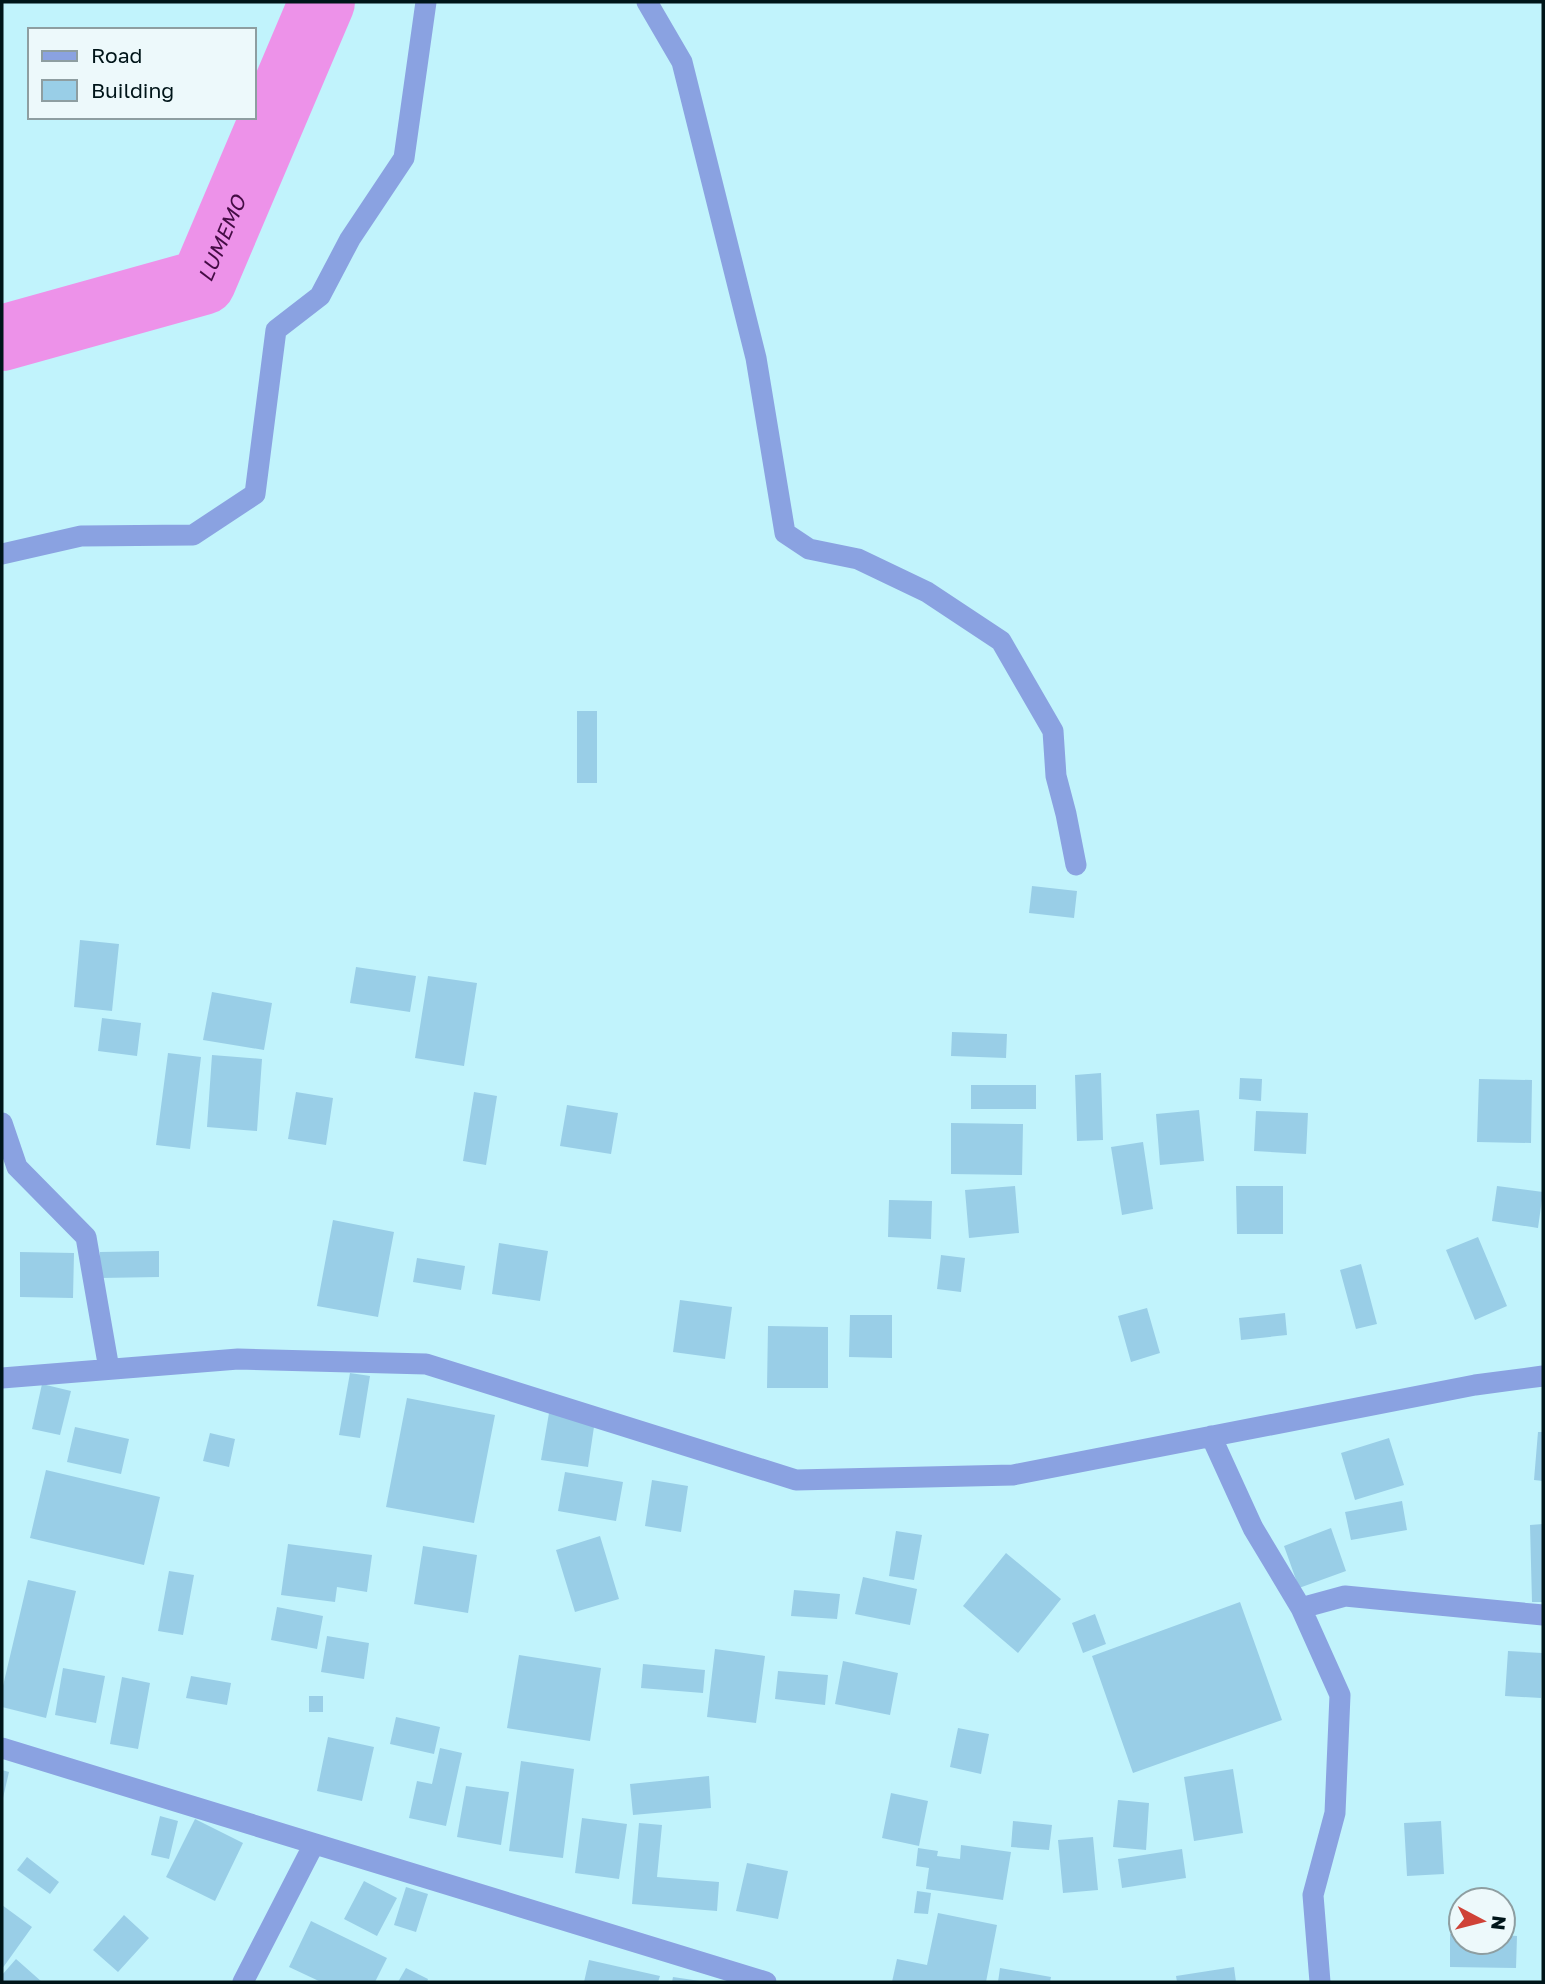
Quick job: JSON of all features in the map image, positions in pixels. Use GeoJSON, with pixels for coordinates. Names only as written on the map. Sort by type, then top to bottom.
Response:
{"type":"FeatureCollection","features":[{"type":"Feature","properties":{"kind":"street"},"geometry":{"type":"LineString","coordinates":[[2,554],[81,536],[193,535],[255,494],[276,330],[320,296],[350,239],[404,158],[426,2]]}},
{"type":"Feature","properties":{"kind":"street"},"geometry":{"type":"LineString","coordinates":[[647,2],[682,62],[756,358],[785,533],[808,549],[858,558],[928,592],[1000,641],[1053,732],[1056,776],[1076,865]]}},
{"type":"Feature","properties":{"kind":"street"},"geometry":{"type":"LineString","coordinates":[[2,1123],[17,1167],[86,1237],[109,1369]]}},
{"type":"Feature","properties":{"kind":"street"},"geometry":{"type":"LineString","coordinates":[[2,1378],[237,1359],[426,1364],[796,1480],[1013,1475],[1475,1385],[1543,1377]]}},
{"type":"Feature","properties":{"kind":"street"},"geometry":{"type":"LineString","coordinates":[[1211,1436],[1253,1528],[1301,1608],[1340,1695],[1335,1813],[1313,1895],[1320,1982]]}},
{"type":"Feature","properties":{"kind":"street"},"geometry":{"type":"LineString","coordinates":[[1301,1608],[1345,1596],[1543,1615]]}},
{"type":"Feature","properties":{"kind":"street"},"geometry":{"type":"LineString","coordinates":[[2,1748],[766,1982]]}},
{"type":"Feature","properties":{"kind":"street"},"geometry":{"type":"LineString","coordinates":[[243,1982],[314,1844]]}},
{"type":"Feature","properties":{"kind":"building"},"geometry":{"type":"Polygon","coordinates":[[[577,711],[597,711],[597,783],[577,783],[577,711]]]}},
{"type":"Feature","properties":{"kind":"building"},"geometry":{"type":"Polygon","coordinates":[[[1032,886],[1077,891],[1074,918],[1029,913],[1032,886]]]}},
{"type":"Feature","properties":{"kind":"building"},"geometry":{"type":"Polygon","coordinates":[[[80,940],[119,944],[112,1011],[74,1007],[80,940]]]}},
{"type":"Feature","properties":{"kind":"building"},"geometry":{"type":"Polygon","coordinates":[[[356,967],[416,976],[410,1012],[350,1003],[356,967]]]}},
{"type":"Feature","properties":{"kind":"building"},"geometry":{"type":"Polygon","coordinates":[[[428,976],[477,983],[464,1066],[415,1058],[428,976]]]}},
{"type":"Feature","properties":{"kind":"building"},"geometry":{"type":"Polygon","coordinates":[[[212,992],[272,1003],[264,1050],[203,1040],[212,992]]]}},
{"type":"Feature","properties":{"kind":"building"},"geometry":{"type":"Polygon","coordinates":[[[102,1018],[141,1023],[137,1056],[98,1051],[102,1018]]]}},
{"type":"Feature","properties":{"kind":"building"},"geometry":{"type":"Polygon","coordinates":[[[952,1032],[1007,1034],[1006,1058],[951,1056],[952,1032]]]}},
{"type":"Feature","properties":{"kind":"building"},"geometry":{"type":"Polygon","coordinates":[[[168,1053],[201,1057],[190,1149],[156,1145],[168,1053]]]}},
{"type":"Feature","properties":{"kind":"building"},"geometry":{"type":"Polygon","coordinates":[[[212,1055],[262,1059],[257,1131],[207,1127],[212,1055]]]}},
{"type":"Feature","properties":{"kind":"building"},"geometry":{"type":"Polygon","coordinates":[[[1101,1073],[1103,1140],[1077,1141],[1075,1075],[1101,1073]]]}},
{"type":"Feature","properties":{"kind":"building"},"geometry":{"type":"Polygon","coordinates":[[[1240,1078],[1262,1079],[1261,1101],[1239,1099],[1240,1078]]]}},
{"type":"Feature","properties":{"kind":"building"},"geometry":{"type":"Polygon","coordinates":[[[1479,1079],[1532,1080],[1531,1143],[1477,1142],[1479,1079]]]}},
{"type":"Feature","properties":{"kind":"building"},"geometry":{"type":"Polygon","coordinates":[[[971,1085],[1036,1085],[1036,1109],[971,1109],[971,1085]]]}},
{"type":"Feature","properties":{"kind":"building"},"geometry":{"type":"Polygon","coordinates":[[[296,1092],[333,1098],[326,1145],[288,1139],[296,1092]]]}},
{"type":"Feature","properties":{"kind":"building"},"geometry":{"type":"Polygon","coordinates":[[[474,1092],[497,1096],[486,1165],[463,1161],[474,1092]]]}},
{"type":"Feature","properties":{"kind":"building"},"geometry":{"type":"Polygon","coordinates":[[[567,1105],[618,1113],[611,1154],[560,1146],[567,1105]]]}},
{"type":"Feature","properties":{"kind":"building"},"geometry":{"type":"Polygon","coordinates":[[[1199,1110],[1204,1161],[1160,1165],[1156,1114],[1199,1110]]]}},
{"type":"Feature","properties":{"kind":"building"},"geometry":{"type":"Polygon","coordinates":[[[1256,1111],[1308,1113],[1306,1154],[1254,1151],[1256,1111]]]}},
{"type":"Feature","properties":{"kind":"building"},"geometry":{"type":"Polygon","coordinates":[[[951,1123],[1023,1124],[1022,1175],[951,1174],[951,1123]]]}},
{"type":"Feature","properties":{"kind":"building"},"geometry":{"type":"Polygon","coordinates":[[[1143,1142],[1153,1209],[1122,1215],[1111,1147],[1143,1142]]]}},
{"type":"Feature","properties":{"kind":"building"},"geometry":{"type":"Polygon","coordinates":[[[1015,1186],[1019,1233],[969,1238],[965,1190],[1015,1186]]]}},
{"type":"Feature","properties":{"kind":"building"},"geometry":{"type":"Polygon","coordinates":[[[1236,1186],[1283,1186],[1283,1234],[1237,1234],[1236,1186]]]}},
{"type":"Feature","properties":{"kind":"building"},"geometry":{"type":"Polygon","coordinates":[[[1497,1186],[1543,1192],[1538,1228],[1492,1221],[1497,1186]]]}},
{"type":"Feature","properties":{"kind":"building"},"geometry":{"type":"Polygon","coordinates":[[[889,1200],[932,1201],[931,1239],[888,1237],[889,1200]]]}},
{"type":"Feature","properties":{"kind":"building"},"geometry":{"type":"Polygon","coordinates":[[[333,1220],[394,1232],[378,1317],[317,1306],[333,1220]]]}},
{"type":"Feature","properties":{"kind":"building"},"geometry":{"type":"Polygon","coordinates":[[[1478,1237],[1507,1306],[1475,1320],[1446,1250],[1478,1237]]]}},
{"type":"Feature","properties":{"kind":"building"},"geometry":{"type":"Polygon","coordinates":[[[499,1243],[548,1251],[540,1301],[492,1294],[499,1243]]]}},
{"type":"Feature","properties":{"kind":"building"},"geometry":{"type":"Polygon","coordinates":[[[159,1251],[159,1277],[100,1278],[100,1252],[159,1251]]]}},
{"type":"Feature","properties":{"kind":"building"},"geometry":{"type":"Polygon","coordinates":[[[20,1252],[74,1253],[73,1298],[20,1297],[20,1252]]]}},
{"type":"Feature","properties":{"kind":"building"},"geometry":{"type":"Polygon","coordinates":[[[941,1255],[965,1258],[961,1292],[937,1289],[941,1255]]]}},
{"type":"Feature","properties":{"kind":"building"},"geometry":{"type":"Polygon","coordinates":[[[417,1258],[465,1266],[461,1290],[413,1282],[417,1258]]]}},
{"type":"Feature","properties":{"kind":"building"},"geometry":{"type":"Polygon","coordinates":[[[1361,1264],[1377,1324],[1356,1329],[1340,1270],[1361,1264]]]}},
{"type":"Feature","properties":{"kind":"building"},"geometry":{"type":"Polygon","coordinates":[[[680,1300],[732,1307],[725,1359],[673,1352],[680,1300]]]}},
{"type":"Feature","properties":{"kind":"building"},"geometry":{"type":"Polygon","coordinates":[[[1147,1308],[1160,1353],[1131,1362],[1118,1316],[1147,1308]]]}},
{"type":"Feature","properties":{"kind":"building"},"geometry":{"type":"Polygon","coordinates":[[[1285,1313],[1287,1335],[1241,1340],[1239,1318],[1285,1313]]]}},
{"type":"Feature","properties":{"kind":"building"},"geometry":{"type":"Polygon","coordinates":[[[850,1315],[892,1315],[892,1358],[849,1357],[850,1315]]]}},
{"type":"Feature","properties":{"kind":"building"},"geometry":{"type":"Polygon","coordinates":[[[768,1326],[828,1327],[828,1388],[767,1388],[768,1326]]]}},
{"type":"Feature","properties":{"kind":"building"},"geometry":{"type":"Polygon","coordinates":[[[350,1373],[370,1376],[360,1438],[339,1435],[350,1373]]]}},
{"type":"Feature","properties":{"kind":"building"},"geometry":{"type":"Polygon","coordinates":[[[42,1384],[71,1391],[60,1435],[32,1429],[42,1384]]]}},
{"type":"Feature","properties":{"kind":"building"},"geometry":{"type":"Polygon","coordinates":[[[407,1398],[495,1415],[474,1523],[386,1507],[407,1398]]]}},
{"type":"Feature","properties":{"kind":"building"},"geometry":{"type":"Polygon","coordinates":[[[549,1413],[595,1420],[588,1467],[541,1460],[549,1413]]]}},
{"type":"Feature","properties":{"kind":"building"},"geometry":{"type":"Polygon","coordinates":[[[75,1427],[129,1439],[121,1474],[67,1462],[75,1427]]]}},
{"type":"Feature","properties":{"kind":"building"},"geometry":{"type":"Polygon","coordinates":[[[1538,1432],[1543,1432],[1543,1481],[1534,1480],[1538,1432]]]}},
{"type":"Feature","properties":{"kind":"building"},"geometry":{"type":"Polygon","coordinates":[[[210,1433],[235,1439],[229,1467],[203,1461],[210,1433]]]}},
{"type":"Feature","properties":{"kind":"building"},"geometry":{"type":"Polygon","coordinates":[[[1389,1438],[1404,1485],[1355,1500],[1341,1453],[1389,1438]]]}},
{"type":"Feature","properties":{"kind":"building"},"geometry":{"type":"Polygon","coordinates":[[[46,1470],[160,1497],[144,1565],[30,1538],[46,1470]]]}},
{"type":"Feature","properties":{"kind":"building"},"geometry":{"type":"Polygon","coordinates":[[[565,1472],[623,1482],[616,1521],[558,1511],[565,1472]]]}},
{"type":"Feature","properties":{"kind":"building"},"geometry":{"type":"Polygon","coordinates":[[[652,1480],[688,1486],[681,1532],[645,1526],[652,1480]]]}},
{"type":"Feature","properties":{"kind":"building"},"geometry":{"type":"Polygon","coordinates":[[[1402,1501],[1407,1530],[1351,1540],[1345,1512],[1402,1501]]]}},
{"type":"Feature","properties":{"kind":"building"},"geometry":{"type":"Polygon","coordinates":[[[1543,1524],[1543,1602],[1532,1602],[1530,1525],[1543,1524]]]}},
{"type":"Feature","properties":{"kind":"building"},"geometry":{"type":"Polygon","coordinates":[[[1331,1528],[1346,1571],[1299,1588],[1284,1546],[1331,1528]]]}},
{"type":"Feature","properties":{"kind":"building"},"geometry":{"type":"Polygon","coordinates":[[[896,1531],[922,1535],[914,1580],[889,1576],[896,1531]]]}},
{"type":"Feature","properties":{"kind":"building"},"geometry":{"type":"Polygon","coordinates":[[[600,1536],[619,1599],[575,1612],[556,1550],[600,1536]]]}},
{"type":"Feature","properties":{"kind":"building"},"geometry":{"type":"Polygon","coordinates":[[[288,1544],[372,1555],[367,1592],[337,1587],[335,1602],[281,1595],[288,1544]]]}},
{"type":"Feature","properties":{"kind":"building"},"geometry":{"type":"Polygon","coordinates":[[[423,1546],[477,1555],[468,1613],[414,1604],[423,1546]]]}},
{"type":"Feature","properties":{"kind":"building"},"geometry":{"type":"Polygon","coordinates":[[[1006,1553],[1061,1599],[1018,1653],[963,1606],[1006,1553]]]}},
{"type":"Feature","properties":{"kind":"building"},"geometry":{"type":"Polygon","coordinates":[[[169,1571],[194,1575],[183,1635],[158,1631],[169,1571]]]}},
{"type":"Feature","properties":{"kind":"building"},"geometry":{"type":"Polygon","coordinates":[[[863,1577],[917,1589],[910,1625],[855,1614],[863,1577]]]}},
{"type":"Feature","properties":{"kind":"building"},"geometry":{"type":"Polygon","coordinates":[[[28,1580],[76,1591],[46,1718],[2,1707],[2,1690],[28,1580]]]}},
{"type":"Feature","properties":{"kind":"building"},"geometry":{"type":"Polygon","coordinates":[[[794,1590],[840,1594],[837,1619],[791,1616],[794,1590]]]}},
{"type":"Feature","properties":{"kind":"building"},"geometry":{"type":"Polygon","coordinates":[[[1240,1602],[1282,1720],[1133,1773],[1092,1656],[1240,1602]]]}},
{"type":"Feature","properties":{"kind":"building"},"geometry":{"type":"Polygon","coordinates":[[[277,1607],[323,1616],[317,1649],[271,1640],[277,1607]]]}},
{"type":"Feature","properties":{"kind":"building"},"geometry":{"type":"Polygon","coordinates":[[[1095,1614],[1106,1644],[1083,1653],[1072,1623],[1095,1614]]]}},
{"type":"Feature","properties":{"kind":"building"},"geometry":{"type":"Polygon","coordinates":[[[327,1636],[369,1643],[364,1679],[321,1672],[327,1636]]]}},
{"type":"Feature","properties":{"kind":"building"},"geometry":{"type":"Polygon","coordinates":[[[715,1649],[765,1656],[756,1723],[707,1717],[715,1649]]]}},
{"type":"Feature","properties":{"kind":"building"},"geometry":{"type":"Polygon","coordinates":[[[1508,1651],[1542,1653],[1541,1698],[1505,1696],[1508,1651]]]}},
{"type":"Feature","properties":{"kind":"building"},"geometry":{"type":"Polygon","coordinates":[[[519,1655],[601,1668],[590,1741],[507,1728],[519,1655]]]}},
{"type":"Feature","properties":{"kind":"building"},"geometry":{"type":"Polygon","coordinates":[[[843,1661],[898,1673],[890,1715],[835,1704],[843,1661]]]}},
{"type":"Feature","properties":{"kind":"building"},"geometry":{"type":"Polygon","coordinates":[[[643,1664],[705,1670],[703,1693],[641,1688],[643,1664]]]}},
{"type":"Feature","properties":{"kind":"building"},"geometry":{"type":"Polygon","coordinates":[[[63,1668],[105,1676],[96,1723],[55,1715],[63,1668]]]}},
{"type":"Feature","properties":{"kind":"building"},"geometry":{"type":"Polygon","coordinates":[[[778,1671],[828,1675],[825,1705],[775,1699],[778,1671]]]}},
{"type":"Feature","properties":{"kind":"building"},"geometry":{"type":"Polygon","coordinates":[[[191,1676],[231,1683],[227,1705],[186,1698],[191,1676]]]}},
{"type":"Feature","properties":{"kind":"building"},"geometry":{"type":"Polygon","coordinates":[[[122,1677],[150,1683],[138,1749],[110,1744],[122,1677]]]}},
{"type":"Feature","properties":{"kind":"building"},"geometry":{"type":"Polygon","coordinates":[[[309,1696],[323,1696],[323,1712],[309,1712],[309,1696]]]}},
{"type":"Feature","properties":{"kind":"building"},"geometry":{"type":"Polygon","coordinates":[[[396,1717],[440,1727],[434,1754],[390,1744],[396,1717]]]}},
{"type":"Feature","properties":{"kind":"building"},"geometry":{"type":"Polygon","coordinates":[[[958,1728],[989,1734],[981,1774],[950,1767],[958,1728]]]}},
{"type":"Feature","properties":{"kind":"building"},"geometry":{"type":"Polygon","coordinates":[[[328,1737],[374,1747],[362,1801],[317,1791],[328,1737]]]}},
{"type":"Feature","properties":{"kind":"building"},"geometry":{"type":"Polygon","coordinates":[[[440,1748],[462,1753],[446,1826],[409,1818],[417,1781],[432,1784],[440,1748]]]}},
{"type":"Feature","properties":{"kind":"building"},"geometry":{"type":"Polygon","coordinates":[[[521,1761],[574,1769],[563,1858],[509,1851],[521,1761]]]}},
{"type":"Feature","properties":{"kind":"building"},"geometry":{"type":"Polygon","coordinates":[[[1233,1769],[1243,1833],[1194,1841],[1184,1777],[1233,1769]]]}},
{"type":"Feature","properties":{"kind":"building"},"geometry":{"type":"Polygon","coordinates":[[[2,1770],[9,1772],[3,1798],[2,1798],[2,1770]]]}},
{"type":"Feature","properties":{"kind":"building"},"geometry":{"type":"Polygon","coordinates":[[[709,1776],[711,1808],[633,1815],[630,1784],[709,1776]]]}},
{"type":"Feature","properties":{"kind":"building"},"geometry":{"type":"Polygon","coordinates":[[[466,1786],[509,1792],[501,1845],[457,1837],[466,1786]]]}},
{"type":"Feature","properties":{"kind":"building"},"geometry":{"type":"Polygon","coordinates":[[[891,1793],[928,1801],[919,1846],[882,1838],[891,1793]]]}},
{"type":"Feature","properties":{"kind":"building"},"geometry":{"type":"Polygon","coordinates":[[[1118,1800],[1149,1803],[1146,1850],[1113,1847],[1118,1800]]]}},
{"type":"Feature","properties":{"kind":"building"},"geometry":{"type":"Polygon","coordinates":[[[160,1816],[178,1821],[169,1859],[151,1855],[160,1816]]]}},
{"type":"Feature","properties":{"kind":"building"},"geometry":{"type":"Polygon","coordinates":[[[582,1818],[627,1824],[619,1879],[575,1873],[582,1818]]]}},
{"type":"Feature","properties":{"kind":"building"},"geometry":{"type":"Polygon","coordinates":[[[195,1819],[243,1843],[215,1901],[166,1877],[195,1819]]]}},
{"type":"Feature","properties":{"kind":"building"},"geometry":{"type":"Polygon","coordinates":[[[1013,1821],[1052,1825],[1049,1850],[1011,1847],[1013,1821]]]}},
{"type":"Feature","properties":{"kind":"building"},"geometry":{"type":"Polygon","coordinates":[[[1441,1821],[1444,1874],[1407,1876],[1404,1823],[1441,1821]]]}},
{"type":"Feature","properties":{"kind":"building"},"geometry":{"type":"Polygon","coordinates":[[[639,1823],[662,1825],[657,1877],[719,1882],[717,1911],[632,1904],[639,1823]]]}},
{"type":"Feature","properties":{"kind":"building"},"geometry":{"type":"Polygon","coordinates":[[[1093,1837],[1098,1890],[1063,1893],[1058,1840],[1093,1837]]]}},
{"type":"Feature","properties":{"kind":"building"},"geometry":{"type":"Polygon","coordinates":[[[961,1845],[1011,1852],[1003,1900],[926,1889],[929,1868],[916,1866],[918,1848],[938,1851],[937,1856],[960,1859],[961,1845]]]}},
{"type":"Feature","properties":{"kind":"building"},"geometry":{"type":"Polygon","coordinates":[[[1182,1849],[1186,1878],[1122,1888],[1118,1859],[1182,1849]]]}},
{"type":"Feature","properties":{"kind":"building"},"geometry":{"type":"Polygon","coordinates":[[[27,1857],[59,1882],[50,1894],[17,1870],[27,1857]]]}},
{"type":"Feature","properties":{"kind":"building"},"geometry":{"type":"Polygon","coordinates":[[[747,1863],[788,1871],[778,1919],[736,1911],[747,1863]]]}},
{"type":"Feature","properties":{"kind":"building"},"geometry":{"type":"Polygon","coordinates":[[[364,1881],[397,1898],[377,1936],[344,1919],[364,1881]]]}},
{"type":"Feature","properties":{"kind":"building"},"geometry":{"type":"Polygon","coordinates":[[[406,1887],[428,1894],[416,1932],[394,1925],[406,1887]]]}},
{"type":"Feature","properties":{"kind":"building"},"geometry":{"type":"Polygon","coordinates":[[[917,1891],[931,1893],[928,1914],[914,1913],[917,1891]]]}},
{"type":"Feature","properties":{"kind":"building"},"geometry":{"type":"Polygon","coordinates":[[[2,1905],[32,1927],[2,1969],[2,1905]]]}},
{"type":"Feature","properties":{"kind":"building"},"geometry":{"type":"Polygon","coordinates":[[[938,1913],[997,1925],[986,1982],[892,1982],[897,1959],[927,1965],[938,1913]]]}},
{"type":"Feature","properties":{"kind":"building"},"geometry":{"type":"Polygon","coordinates":[[[124,1915],[149,1938],[118,1972],[93,1950],[124,1915]]]}},
{"type":"Feature","properties":{"kind":"building"},"geometry":{"type":"Polygon","coordinates":[[[311,1921],[387,1958],[375,1982],[321,1982],[289,1967],[311,1921]]]}},
{"type":"Feature","properties":{"kind":"building"},"geometry":{"type":"Polygon","coordinates":[[[1450,1956],[1516,1956],[1516,1968],[1450,1967],[1450,1956]]]}},
{"type":"Feature","properties":{"kind":"building"},"geometry":{"type":"Polygon","coordinates":[[[16,1959],[42,1982],[2,1982],[2,1975],[16,1959]]]}},
{"type":"Feature","properties":{"kind":"building"},"geometry":{"type":"Polygon","coordinates":[[[589,1960],[660,1976],[658,1982],[584,1982],[589,1960]]]}},
{"type":"Feature","properties":{"kind":"building"},"geometry":{"type":"Polygon","coordinates":[[[1234,1967],[1236,1982],[1177,1982],[1176,1976],[1234,1967]]]}},
{"type":"Feature","properties":{"kind":"building"},"geometry":{"type":"Polygon","coordinates":[[[406,1968],[428,1979],[427,1982],[398,1982],[406,1968]]]}},
{"type":"Feature","properties":{"kind":"building"},"geometry":{"type":"Polygon","coordinates":[[[1000,1968],[1051,1977],[1050,1982],[998,1982],[1000,1968]]]}},
{"type":"Feature","properties":{"kind":"building"},"geometry":{"type":"Polygon","coordinates":[[[673,1977],[700,1981],[700,1982],[672,1982],[673,1977]]]}},
{"type":"Feature","properties":{"kind":"waterway","name":"LUMEMO"},"geometry":{"type":"LineString","coordinates":[[2,338],[203,282],[322,2]]}}]}
